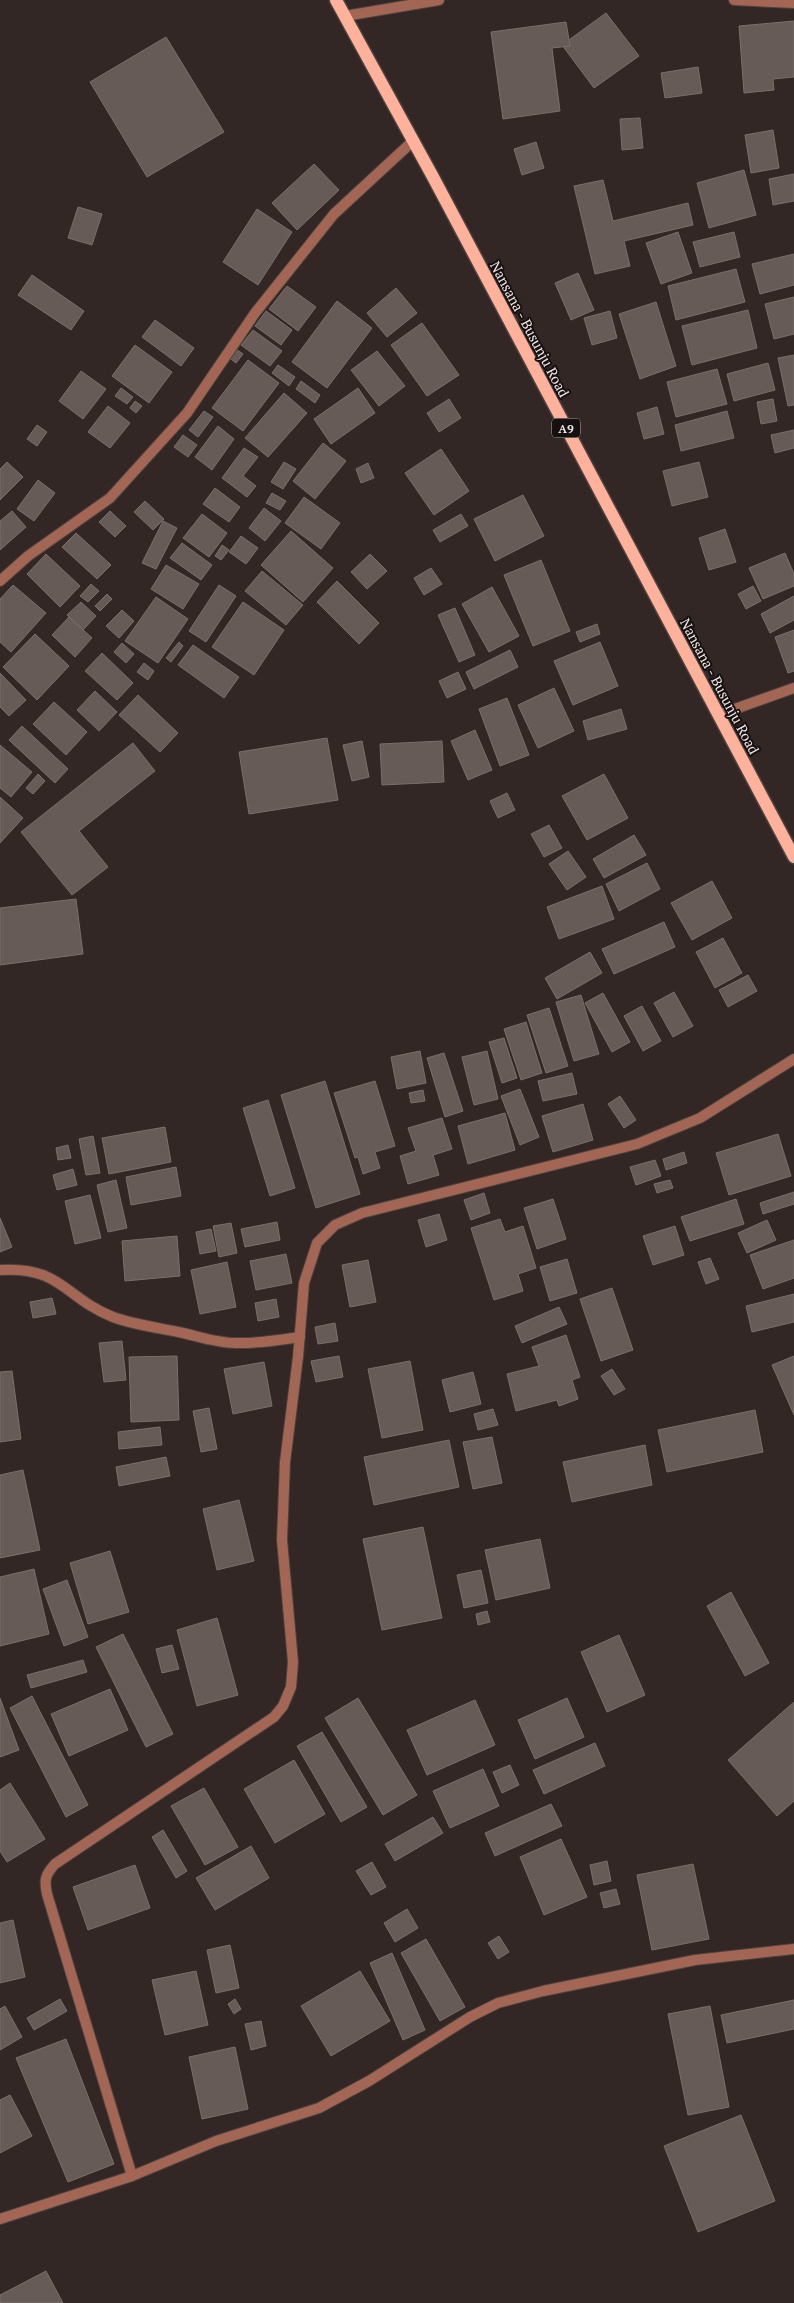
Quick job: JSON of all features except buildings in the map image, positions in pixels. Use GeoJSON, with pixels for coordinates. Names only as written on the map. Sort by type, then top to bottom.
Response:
{"type":"FeatureCollection","features":[{"type":"Feature","properties":{"kind":"main road","name":"Nansana - Busunju Road"},"geometry":{"type":"LineString","coordinates":[[336,0],[794,857]]}},
{"type":"Feature","properties":{"kind":"street"},"geometry":{"type":"LineString","coordinates":[[345,16],[439,0]]}},
{"type":"Feature","properties":{"kind":"street"},"geometry":{"type":"LineString","coordinates":[[734,0],[794,3]]}},
{"type":"Feature","properties":{"kind":"street"},"geometry":{"type":"LineString","coordinates":[[0,581],[28,556],[110,498],[186,414],[256,313],[334,214],[413,142]]}},
{"type":"Feature","properties":{"kind":"street"},"geometry":{"type":"LineString","coordinates":[[718,715],[794,688]]}},
{"type":"Feature","properties":{"kind":"street"},"geometry":{"type":"LineString","coordinates":[[132,2176],[46,1894],[44,1881],[46,1873],[55,1864],[274,1718],[283,1706],[291,1687],[293,1662],[282,1540],[285,1462],[300,1337],[304,1283],[317,1243],[335,1225],[362,1213],[637,1144],[700,1118],[794,1059]]}},
{"type":"Feature","properties":{"kind":"street"},"geometry":{"type":"LineString","coordinates":[[0,1270],[20,1269],[37,1272],[52,1278],[87,1302],[112,1316],[132,1322],[234,1344],[300,1337]]}},
{"type":"Feature","properties":{"kind":"street"},"geometry":{"type":"LineString","coordinates":[[0,2219],[132,2176],[216,2140],[319,2108],[369,2081],[470,2017],[498,2003],[543,1991],[686,1962],[794,1949]]}}]}
